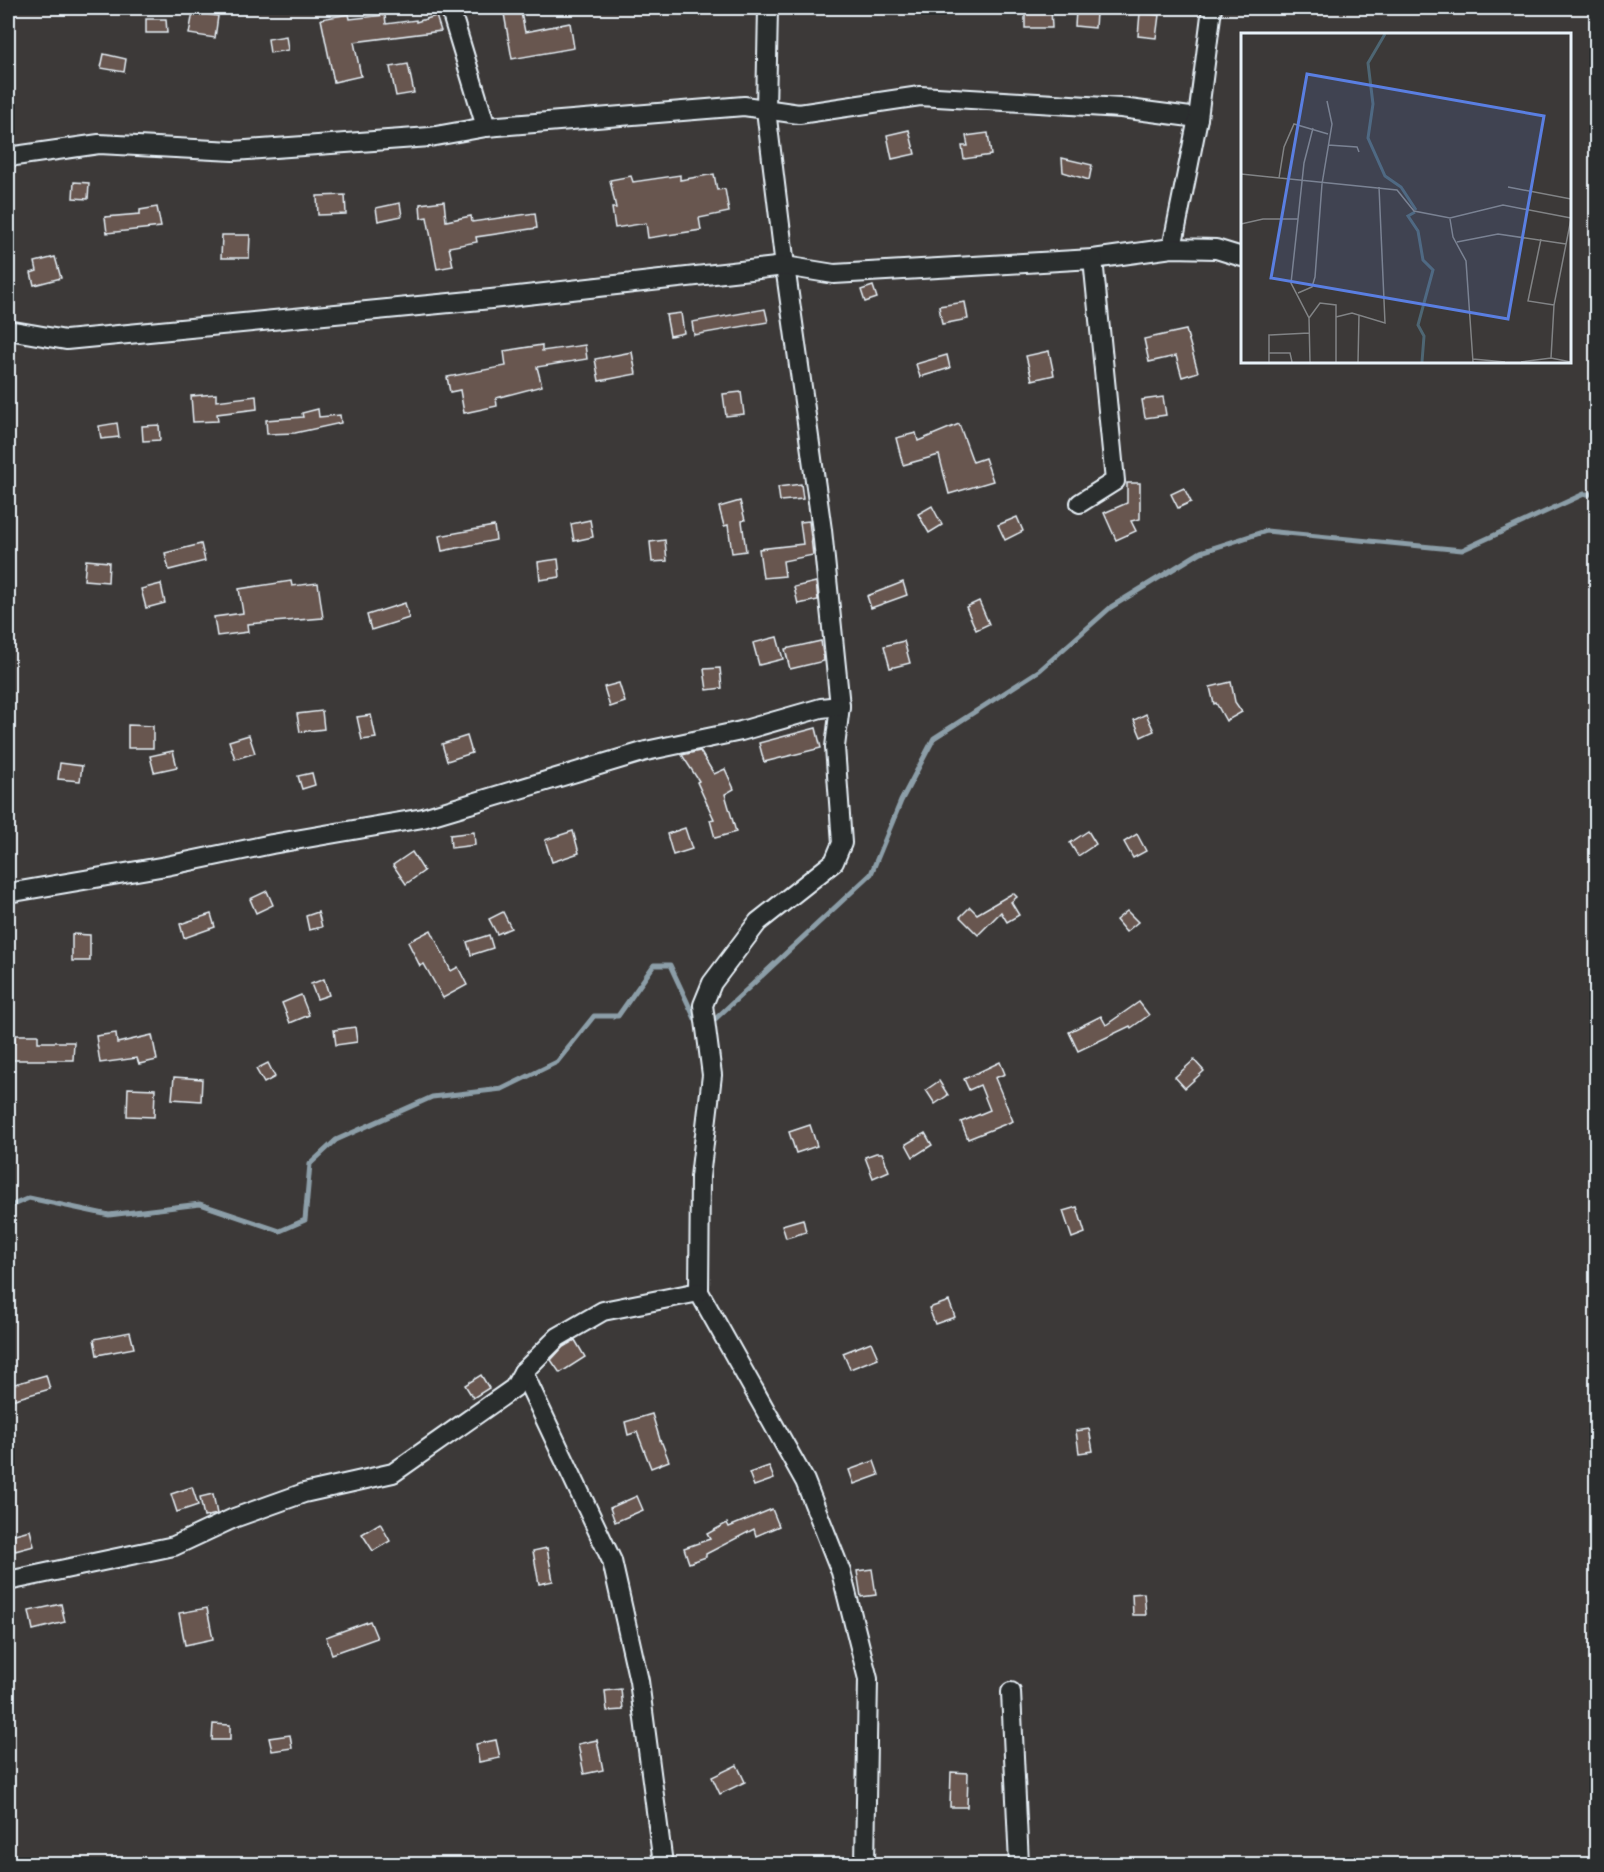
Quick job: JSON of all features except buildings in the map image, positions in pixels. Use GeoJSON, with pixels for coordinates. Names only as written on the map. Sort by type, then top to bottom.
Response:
{"type":"FeatureCollection","features":[{"type":"Feature","properties":{"kind":"street"},"geometry":{"type":"LineString","coordinates":[[450,8],[486,128]]}},
{"type":"Feature","properties":{"kind":"street"},"geometry":{"type":"LineString","coordinates":[[768,8],[766,110],[822,530],[840,706],[835,747],[842,843],[834,862],[758,922],[712,983],[703,1005],[712,1075],[700,1177],[699,1292],[805,1481],[841,1572],[868,1679],[866,1864]]}},
{"type":"Feature","properties":{"kind":"street"},"geometry":{"type":"LineString","coordinates":[[1172,248],[1198,118],[1212,8]]}},
{"type":"Feature","properties":{"kind":"street"},"geometry":{"type":"LineString","coordinates":[[8,157],[99,144],[233,151],[430,137],[486,128],[744,106],[799,114],[920,96],[1121,108],[1198,118]]}},
{"type":"Feature","properties":{"kind":"street"},"geometry":{"type":"LineString","coordinates":[[8,330],[66,340],[491,299],[785,266],[834,274],[1093,259],[1172,248],[1216,249],[1241,257]]}},
{"type":"Feature","properties":{"kind":"street"},"geometry":{"type":"LineString","coordinates":[[1080,503],[1115,481],[1093,259]]}},
{"type":"Feature","properties":{"kind":"street"},"geometry":{"type":"LineString","coordinates":[[8,893],[423,818],[646,751],[731,734],[821,708],[840,706]]}},
{"type":"Feature","properties":{"kind":"street"},"geometry":{"type":"LineString","coordinates":[[8,1581],[174,1546],[234,1518],[304,1493],[393,1473],[513,1388],[523,1372],[558,1337],[603,1311],[699,1292]]}},
{"type":"Feature","properties":{"kind":"street"},"geometry":{"type":"LineString","coordinates":[[523,1372],[612,1561],[639,1681],[663,1864]]}},
{"type":"Feature","properties":{"kind":"street"},"geometry":{"type":"LineString","coordinates":[[1011,1692],[1018,1864]]}},
{"type":"Feature","properties":{"kind":"waterway"},"geometry":{"type":"LineString","coordinates":[[712,1022],[871,874],[901,801],[934,738],[1040,670],[1111,607],[1201,552],[1266,531],[1462,550],[1584,494],[1596,494]]}},
{"type":"Feature","properties":{"kind":"waterway"},"geometry":{"type":"LineString","coordinates":[[8,1207],[29,1198],[109,1215],[200,1204],[280,1231],[305,1220],[310,1164],[336,1140],[432,1097],[502,1089],[557,1062],[594,1016],[618,1016],[654,965],[670,965],[697,1023]]}}]}
